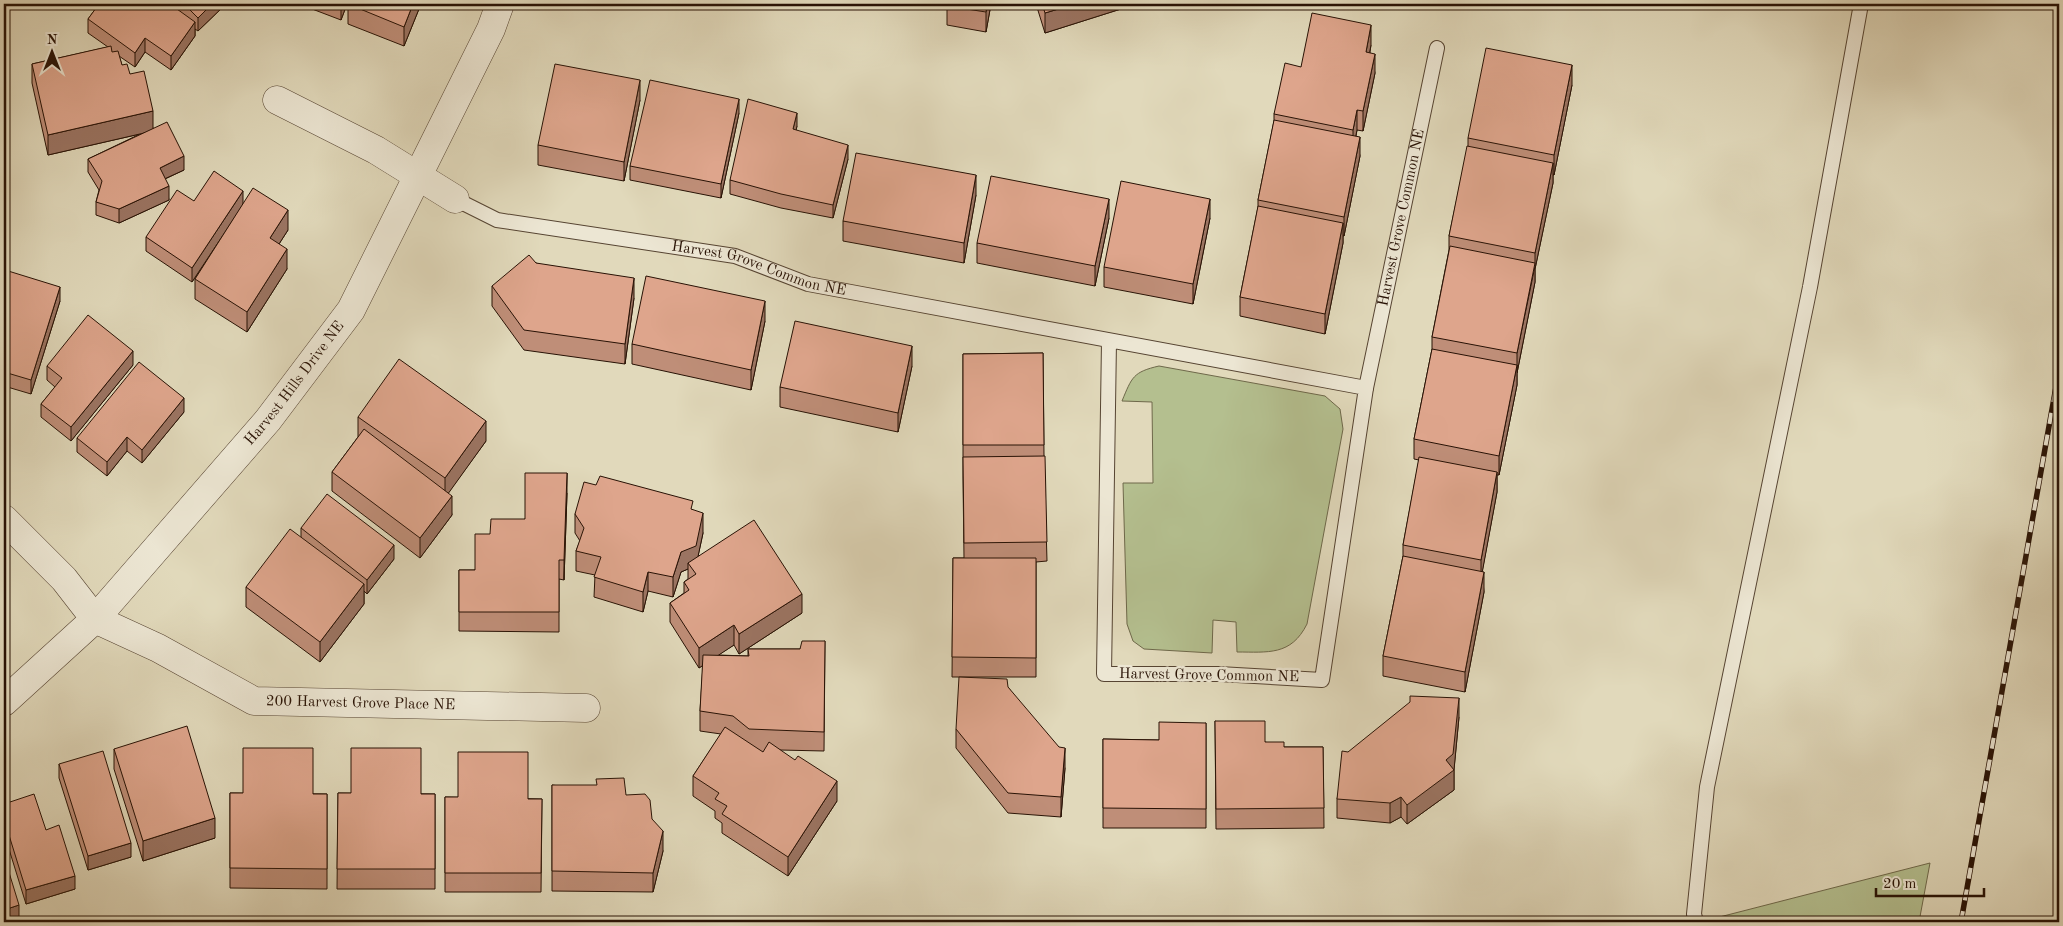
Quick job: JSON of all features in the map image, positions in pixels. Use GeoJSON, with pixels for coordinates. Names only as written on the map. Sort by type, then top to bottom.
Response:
{"type":"FeatureCollection","features":[{"type":"Feature","properties":{"kind":"street","name":"Harvest Hills Drive NE"},"geometry":{"type":"LineString","coordinates":[[4,702],[95,619],[268,420],[351,310],[491,29],[500,4]]}},
{"type":"Feature","properties":{"kind":"street","name":"Harvest Grove Common NE"},"geometry":{"type":"LineString","coordinates":[[277,100],[376,150],[455,199]]}},
{"type":"Feature","properties":{"kind":"street"},"geometry":{"type":"LineString","coordinates":[[4,519],[64,579],[95,619]]}},
{"type":"Feature","properties":{"kind":"street","name":"200 Harvest Grove Place NE"},"geometry":{"type":"LineString","coordinates":[[95,619],[158,648],[254,701],[586,708]]}},
{"type":"Feature","properties":{"kind":"lane"},"geometry":{"type":"LineString","coordinates":[[1696,922],[1694,914],[1707,787],[1808,296],[1861,4]]}},
{"type":"Feature","properties":{"kind":"lane","name":"Harvest Grove Common NE"},"geometry":{"type":"LineString","coordinates":[[1109,341],[1104,674],[1219,674],[1322,680],[1366,388],[1437,48]]}},
{"type":"Feature","properties":{"kind":"lane","name":"Harvest Grove Common NE"},"geometry":{"type":"LineString","coordinates":[[455,199],[497,220],[735,256],[808,284],[1366,388]]}},
{"type":"Feature","properties":{"kind":"green space"},"geometry":{"type":"Polygon","coordinates":[[[1159,366],[1325,396],[1340,409],[1343,429],[1307,624],[1294,642],[1286,647],[1269,652],[1237,652],[1236,622],[1213,620],[1212,653],[1144,649],[1133,641],[1127,624],[1123,483],[1153,483],[1152,402],[1122,401],[1134,377],[1139,373],[1159,366]]]}},
{"type":"Feature","properties":{"kind":"green space"},"geometry":{"type":"Polygon","coordinates":[[[1930,863],[1919,922],[1700,922],[1930,863]]]}},
{"type":"Feature","properties":{"kind":"building"},"geometry":{"type":"Polygon","coordinates":[[[99,4],[170,4],[195,22],[171,56],[145,38],[135,53],[88,19],[99,4]]]}},
{"type":"Feature","properties":{"kind":"building"},"geometry":{"type":"Polygon","coordinates":[[[184,4],[212,4],[198,18],[184,4]]]}},
{"type":"Feature","properties":{"kind":"building"},"geometry":{"type":"Polygon","coordinates":[[[348,4],[413,4],[404,27],[348,4]]]}},
{"type":"Feature","properties":{"kind":"building"},"geometry":{"type":"Polygon","coordinates":[[[947,4],[987,4],[986,12],[947,6],[947,4]]]}},
{"type":"Feature","properties":{"kind":"building"},"geometry":{"type":"Polygon","coordinates":[[[1042,4],[1075,4],[1045,13],[1042,4]]]}},
{"type":"Feature","properties":{"kind":"building"},"geometry":{"type":"Polygon","coordinates":[[[1312,13],[1371,25],[1366,52],[1375,54],[1363,111],[1357,110],[1353,130],[1274,114],[1285,63],[1301,67],[1312,13]]]}},
{"type":"Feature","properties":{"kind":"building"},"geometry":{"type":"Polygon","coordinates":[[[111,46],[112,52],[118,51],[122,65],[127,64],[130,74],[144,71],[153,111],[48,135],[32,64],[111,46]]]}},
{"type":"Feature","properties":{"kind":"building"},"geometry":{"type":"Polygon","coordinates":[[[1486,48],[1572,65],[1554,155],[1468,138],[1486,48]]]}},
{"type":"Feature","properties":{"kind":"building"},"geometry":{"type":"Polygon","coordinates":[[[555,64],[640,80],[624,162],[538,145],[555,64]]]}},
{"type":"Feature","properties":{"kind":"building"},"geometry":{"type":"Polygon","coordinates":[[[650,80],[739,99],[721,184],[630,166],[650,80]]]}},
{"type":"Feature","properties":{"kind":"building"},"geometry":{"type":"Polygon","coordinates":[[[748,99],[797,113],[793,129],[848,145],[833,205],[781,194],[730,180],[748,99]]]}},
{"type":"Feature","properties":{"kind":"building"},"geometry":{"type":"Polygon","coordinates":[[[1274,120],[1360,137],[1344,217],[1258,200],[1274,120]]]}},
{"type":"Feature","properties":{"kind":"building"},"geometry":{"type":"Polygon","coordinates":[[[167,122],[184,156],[160,168],[169,186],[119,209],[96,202],[102,181],[88,159],[167,122]]]}},
{"type":"Feature","properties":{"kind":"building"},"geometry":{"type":"Polygon","coordinates":[[[1467,146],[1553,163],[1535,253],[1449,236],[1467,146]]]}},
{"type":"Feature","properties":{"kind":"building"},"geometry":{"type":"Polygon","coordinates":[[[856,153],[976,175],[964,243],[843,221],[856,153]]]}},
{"type":"Feature","properties":{"kind":"building"},"geometry":{"type":"Polygon","coordinates":[[[214,171],[243,191],[192,268],[146,237],[177,190],[194,201],[214,171]]]}},
{"type":"Feature","properties":{"kind":"building"},"geometry":{"type":"Polygon","coordinates":[[[991,176],[1109,199],[1095,266],[977,243],[991,176]]]}},
{"type":"Feature","properties":{"kind":"building"},"geometry":{"type":"Polygon","coordinates":[[[1121,181],[1210,199],[1193,284],[1104,267],[1121,181]]]}},
{"type":"Feature","properties":{"kind":"building"},"geometry":{"type":"Polygon","coordinates":[[[253,188],[288,210],[270,238],[287,249],[247,312],[195,279],[253,188]]]}},
{"type":"Feature","properties":{"kind":"building"},"geometry":{"type":"Polygon","coordinates":[[[1258,206],[1343,223],[1325,314],[1240,297],[1258,206]]]}},
{"type":"Feature","properties":{"kind":"building"},"geometry":{"type":"Polygon","coordinates":[[[1450,246],[1535,263],[1517,353],[1432,337],[1450,246]]]}},
{"type":"Feature","properties":{"kind":"building"},"geometry":{"type":"Polygon","coordinates":[[[529,255],[536,263],[634,278],[625,344],[524,330],[492,286],[529,255]]]}},
{"type":"Feature","properties":{"kind":"building"},"geometry":{"type":"Polygon","coordinates":[[[5,270],[60,287],[31,380],[4,372],[5,270]]]}},
{"type":"Feature","properties":{"kind":"building"},"geometry":{"type":"Polygon","coordinates":[[[646,276],[765,301],[751,370],[632,344],[646,276]]]}},
{"type":"Feature","properties":{"kind":"building"},"geometry":{"type":"Polygon","coordinates":[[[88,315],[133,351],[71,427],[41,404],[62,378],[47,366],[88,315]]]}},
{"type":"Feature","properties":{"kind":"building"},"geometry":{"type":"Polygon","coordinates":[[[795,321],[912,346],[898,413],[780,387],[795,321]]]}},
{"type":"Feature","properties":{"kind":"building"},"geometry":{"type":"Polygon","coordinates":[[[1432,349],[1517,365],[1499,456],[1414,439],[1432,349]]]}},
{"type":"Feature","properties":{"kind":"building"},"geometry":{"type":"Polygon","coordinates":[[[1043,353],[1044,445],[963,445],[963,354],[1043,353]]]}},
{"type":"Feature","properties":{"kind":"building"},"geometry":{"type":"Polygon","coordinates":[[[399,359],[486,421],[445,478],[358,417],[399,359]]]}},
{"type":"Feature","properties":{"kind":"building"},"geometry":{"type":"Polygon","coordinates":[[[139,362],[184,398],[142,450],[127,437],[107,462],[77,438],[139,362]]]}},
{"type":"Feature","properties":{"kind":"building"},"geometry":{"type":"Polygon","coordinates":[[[364,429],[452,496],[420,538],[332,472],[364,429]]]}},
{"type":"Feature","properties":{"kind":"building"},"geometry":{"type":"Polygon","coordinates":[[[1045,456],[1047,542],[964,543],[963,457],[1045,456]]]}},
{"type":"Feature","properties":{"kind":"building"},"geometry":{"type":"Polygon","coordinates":[[[1419,457],[1497,472],[1481,560],[1403,545],[1419,457]]]}},
{"type":"Feature","properties":{"kind":"building"},"geometry":{"type":"Polygon","coordinates":[[[525,473],[567,473],[564,560],[559,560],[559,612],[459,612],[459,570],[475,570],[475,534],[490,534],[491,519],[525,519],[525,473]]]}},
{"type":"Feature","properties":{"kind":"building"},"geometry":{"type":"Polygon","coordinates":[[[600,476],[693,501],[691,509],[703,513],[696,546],[681,552],[673,577],[648,572],[643,592],[594,577],[601,557],[576,551],[584,528],[575,514],[584,482],[596,485],[600,476]]]}},
{"type":"Feature","properties":{"kind":"building"},"geometry":{"type":"Polygon","coordinates":[[[327,494],[394,545],[367,580],[301,528],[327,494]]]}},
{"type":"Feature","properties":{"kind":"building"},"geometry":{"type":"Polygon","coordinates":[[[754,520],[802,594],[739,634],[734,625],[699,648],[670,603],[689,590],[684,582],[696,574],[688,563],[754,520]]]}},
{"type":"Feature","properties":{"kind":"building"},"geometry":{"type":"Polygon","coordinates":[[[290,529],[364,584],[320,642],[246,587],[290,529]]]}},
{"type":"Feature","properties":{"kind":"building"},"geometry":{"type":"Polygon","coordinates":[[[1403,556],[1484,572],[1465,672],[1383,656],[1403,556]]]}},
{"type":"Feature","properties":{"kind":"building"},"geometry":{"type":"Polygon","coordinates":[[[953,558],[1036,558],[1036,658],[952,657],[953,558]]]}},
{"type":"Feature","properties":{"kind":"building"},"geometry":{"type":"Polygon","coordinates":[[[802,641],[825,641],[824,732],[749,729],[733,716],[700,711],[703,655],[749,656],[748,649],[800,649],[802,641]]]}},
{"type":"Feature","properties":{"kind":"building"},"geometry":{"type":"Polygon","coordinates":[[[959,677],[1007,679],[1008,687],[1059,747],[1065,748],[1061,797],[1008,793],[956,729],[959,677]]]}},
{"type":"Feature","properties":{"kind":"building"},"geometry":{"type":"Polygon","coordinates":[[[1410,696],[1459,698],[1453,754],[1446,760],[1454,770],[1407,805],[1401,797],[1390,803],[1337,799],[1342,751],[1348,752],[1410,702],[1410,696]]]}},
{"type":"Feature","properties":{"kind":"building"},"geometry":{"type":"Polygon","coordinates":[[[1215,721],[1265,721],[1265,742],[1284,742],[1284,747],[1323,747],[1324,808],[1216,809],[1215,721]]]}},
{"type":"Feature","properties":{"kind":"building"},"geometry":{"type":"Polygon","coordinates":[[[1159,722],[1206,723],[1206,809],[1103,808],[1103,739],[1159,740],[1159,722]]]}},
{"type":"Feature","properties":{"kind":"building"},"geometry":{"type":"Polygon","coordinates":[[[187,726],[215,818],[143,841],[114,749],[187,726]]]}},
{"type":"Feature","properties":{"kind":"building"},"geometry":{"type":"Polygon","coordinates":[[[725,727],[763,752],[769,742],[795,760],[798,756],[837,781],[788,857],[722,814],[727,806],[715,799],[719,793],[693,776],[725,727]]]}},
{"type":"Feature","properties":{"kind":"building"},"geometry":{"type":"Polygon","coordinates":[[[243,748],[313,748],[313,794],[327,794],[327,869],[230,868],[230,793],[243,793],[243,748]]]}},
{"type":"Feature","properties":{"kind":"building"},"geometry":{"type":"Polygon","coordinates":[[[351,748],[421,748],[421,794],[435,794],[435,869],[337,869],[338,793],[351,793],[351,748]]]}},
{"type":"Feature","properties":{"kind":"building"},"geometry":{"type":"Polygon","coordinates":[[[103,751],[131,843],[88,856],[59,764],[103,751]]]}},
{"type":"Feature","properties":{"kind":"building"},"geometry":{"type":"Polygon","coordinates":[[[458,752],[528,752],[528,799],[542,799],[541,873],[445,873],[445,797],[458,797],[458,752]]]}},
{"type":"Feature","properties":{"kind":"building"},"geometry":{"type":"Polygon","coordinates":[[[624,778],[626,795],[645,794],[650,800],[652,819],[663,831],[653,873],[552,871],[552,785],[597,785],[596,779],[624,778]]]}},
{"type":"Feature","properties":{"kind":"building"},"geometry":{"type":"Polygon","coordinates":[[[34,794],[46,830],[59,825],[75,876],[26,890],[4,819],[4,804],[34,794]]]}},
{"type":"Feature","properties":{"kind":"building"},"geometry":{"type":"Polygon","coordinates":[[[4,856],[19,905],[4,910],[4,856]]]}},
{"type":"Feature","properties":{"kind":"railway"},"geometry":{"type":"LineString","coordinates":[[1961,922],[2059,370]]}}]}
